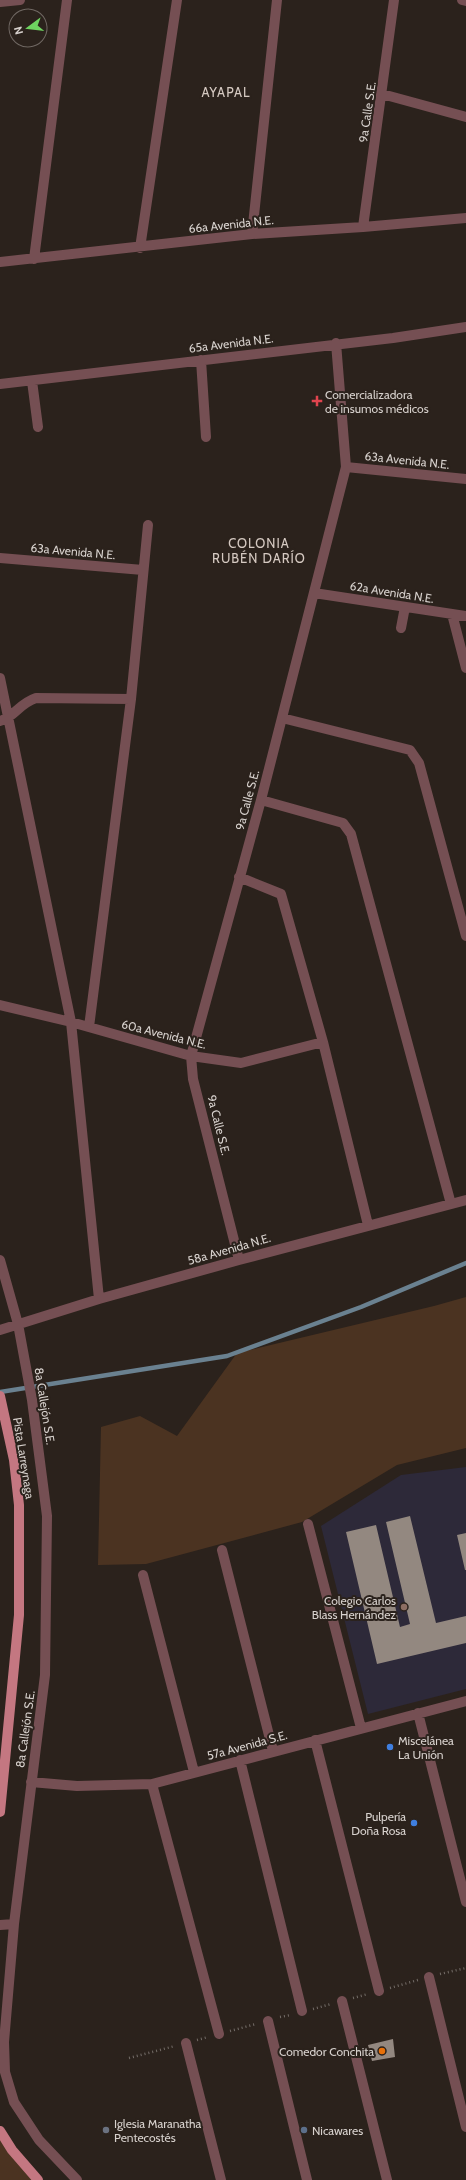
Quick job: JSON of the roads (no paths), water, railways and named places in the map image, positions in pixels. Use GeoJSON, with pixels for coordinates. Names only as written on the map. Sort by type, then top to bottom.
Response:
{"type":"FeatureCollection","features":[{"type":"Feature","properties":{"kind":"main road","name":"Pista Larreynaga"},"geometry":{"type":"LineString","coordinates":[[0,1398],[14,1460],[19,1505],[19,1615],[0,1812]]}},
{"type":"Feature","properties":{"kind":"main road"},"geometry":{"type":"LineString","coordinates":[[0,2131],[12,2150],[38,2180]]}},
{"type":"Feature","properties":{"kind":"street"},"geometry":{"type":"LineString","coordinates":[[0,2],[20,0]]}},
{"type":"Feature","properties":{"kind":"street"},"geometry":{"type":"LineString","coordinates":[[34,259],[67,0]]}},
{"type":"Feature","properties":{"kind":"street"},"geometry":{"type":"LineString","coordinates":[[140,248],[177,0]]}},
{"type":"Feature","properties":{"kind":"street"},"geometry":{"type":"LineString","coordinates":[[252,234],[277,0]]}},
{"type":"Feature","properties":{"kind":"street","name":"9a Calle S.E."},"geometry":{"type":"LineString","coordinates":[[363,227],[394,0]]}},
{"type":"Feature","properties":{"kind":"street"},"geometry":{"type":"LineString","coordinates":[[462,0],[466,1]]}},
{"type":"Feature","properties":{"kind":"street"},"geometry":{"type":"LineString","coordinates":[[382,94],[466,117]]}},
{"type":"Feature","properties":{"kind":"street","name":"66a Avenida N.E."},"geometry":{"type":"LineString","coordinates":[[0,262],[140,248],[252,234],[363,227],[466,218]]}},
{"type":"Feature","properties":{"kind":"street","name":"65a Avenida N.E."},"geometry":{"type":"LineString","coordinates":[[0,384],[336,343],[393,338],[466,327]]}},
{"type":"Feature","properties":{"kind":"street","name":"9a Calle S.E."},"geometry":{"type":"LineString","coordinates":[[239,1260],[193,1079],[191,1056],[261,800],[346,467],[336,343]]}},
{"type":"Feature","properties":{"kind":"street"},"geometry":{"type":"LineString","coordinates":[[201,360],[206,437]]}},
{"type":"Feature","properties":{"kind":"street"},"geometry":{"type":"LineString","coordinates":[[32,381],[38,427]]}},
{"type":"Feature","properties":{"kind":"street","name":"63a Avenida N.E."},"geometry":{"type":"LineString","coordinates":[[346,467],[466,479]]}},
{"type":"Feature","properties":{"kind":"street"},"geometry":{"type":"LineString","coordinates":[[89,1027],[131,699],[148,525]]}},
{"type":"Feature","properties":{"kind":"street","name":"63a Avenida N.E."},"geometry":{"type":"LineString","coordinates":[[0,558],[143,570]]}},
{"type":"Feature","properties":{"kind":"street","name":"62a Avenida N.E."},"geometry":{"type":"LineString","coordinates":[[314,593],[466,616]]}},
{"type":"Feature","properties":{"kind":"street"},"geometry":{"type":"LineString","coordinates":[[401,628],[405,607]]}},
{"type":"Feature","properties":{"kind":"street"},"geometry":{"type":"LineString","coordinates":[[452,614],[466,668]]}},
{"type":"Feature","properties":{"kind":"street"},"geometry":{"type":"LineString","coordinates":[[0,678],[4,720],[71,1022],[98,1300]]}},
{"type":"Feature","properties":{"kind":"street"},"geometry":{"type":"LineString","coordinates":[[4,720],[24,702],[36,698],[131,699]]}},
{"type":"Feature","properties":{"kind":"street"},"geometry":{"type":"LineString","coordinates":[[282,718],[410,750],[419,763],[466,936]]}},
{"type":"Feature","properties":{"kind":"street"},"geometry":{"type":"LineString","coordinates":[[261,800],[343,823],[351,834],[451,1204]]}},
{"type":"Feature","properties":{"kind":"street"},"geometry":{"type":"LineString","coordinates":[[239,877],[280,894],[322,1042],[368,1225]]}},
{"type":"Feature","properties":{"kind":"street","name":"60a Avenida N.E."},"geometry":{"type":"LineString","coordinates":[[0,1005],[71,1022],[191,1056],[241,1063],[322,1042]]}},
{"type":"Feature","properties":{"kind":"street","name":"58a Avenida N.E."},"geometry":{"type":"LineString","coordinates":[[0,1330],[98,1300],[239,1260],[466,1200]]}},
{"type":"Feature","properties":{"kind":"street","name":"8a Callejón S.E."},"geometry":{"type":"LineString","coordinates":[[0,1260],[18,1324],[27,1371],[47,1516],[45,1675],[14,1924],[4,2042],[5,2072],[14,2102],[34,2134],[77,2180]]}},
{"type":"Feature","properties":{"kind":"street"},"geometry":{"type":"LineString","coordinates":[[308,1524],[361,1728]]}},
{"type":"Feature","properties":{"kind":"street"},"geometry":{"type":"LineString","coordinates":[[222,1550],[273,1751]]}},
{"type":"Feature","properties":{"kind":"street"},"geometry":{"type":"LineString","coordinates":[[143,1575],[194,1772]]}},
{"type":"Feature","properties":{"kind":"street","name":"57a Avenida S.E."},"geometry":{"type":"LineString","coordinates":[[31,1782],[77,1786],[152,1784],[466,1701]]}},
{"type":"Feature","properties":{"kind":"street"},"geometry":{"type":"LineString","coordinates":[[418,1713],[466,1902]]}},
{"type":"Feature","properties":{"kind":"street"},"geometry":{"type":"LineString","coordinates":[[315,1740],[379,1991]]}},
{"type":"Feature","properties":{"kind":"street"},"geometry":{"type":"LineString","coordinates":[[240,1760],[302,2012]]}},
{"type":"Feature","properties":{"kind":"street"},"geometry":{"type":"LineString","coordinates":[[152,1784],[219,2034]]}},
{"type":"Feature","properties":{"kind":"street"},"geometry":{"type":"LineString","coordinates":[[0,1925],[14,1924]]}},
{"type":"Feature","properties":{"kind":"street"},"geometry":{"type":"LineString","coordinates":[[429,1978],[466,2127]]}},
{"type":"Feature","properties":{"kind":"street"},"geometry":{"type":"LineString","coordinates":[[342,2001],[387,2180]]}},
{"type":"Feature","properties":{"kind":"street"},"geometry":{"type":"LineString","coordinates":[[268,2021],[308,2180]]}},
{"type":"Feature","properties":{"kind":"street"},"geometry":{"type":"LineString","coordinates":[[186,2043],[221,2180]]}},
{"type":"Feature","properties":{"kind":"waterway"},"geometry":{"type":"LineString","coordinates":[[0,1392],[227,1356],[361,1307],[466,1263]]}},
{"type":"Feature","properties":{"kind":"place","name":"Comercializadora de insumos médicos"},"geometry":{"type":"Point","coordinates":[317,401]}},
{"type":"Feature","properties":{"kind":"place","name":"Colegio Carlos Blass Hernández"},"geometry":{"type":"Point","coordinates":[404,1607]}},
{"type":"Feature","properties":{"kind":"place","name":"Miscelánea La Unión"},"geometry":{"type":"Point","coordinates":[390,1747]}},
{"type":"Feature","properties":{"kind":"place","name":"Pulpería Doña Rosa"},"geometry":{"type":"Point","coordinates":[414,1823]}},
{"type":"Feature","properties":{"kind":"place","name":"Comedor Conchita"},"geometry":{"type":"Point","coordinates":[382,2051]}},
{"type":"Feature","properties":{"kind":"place","name":"Iglesia Maranatha Pentecostés"},"geometry":{"type":"Point","coordinates":[106,2130]}},
{"type":"Feature","properties":{"kind":"place","name":"Nicawares"},"geometry":{"type":"Point","coordinates":[304,2130]}},
{"type":"Feature","properties":{"kind":"district","name":"AYAPAL"},"geometry":{"type":"Point","coordinates":[226,92]}},
{"type":"Feature","properties":{"kind":"district","name":"COLONIA RUBÉN DARÍO"},"geometry":{"type":"Point","coordinates":[259,550]}}]}
